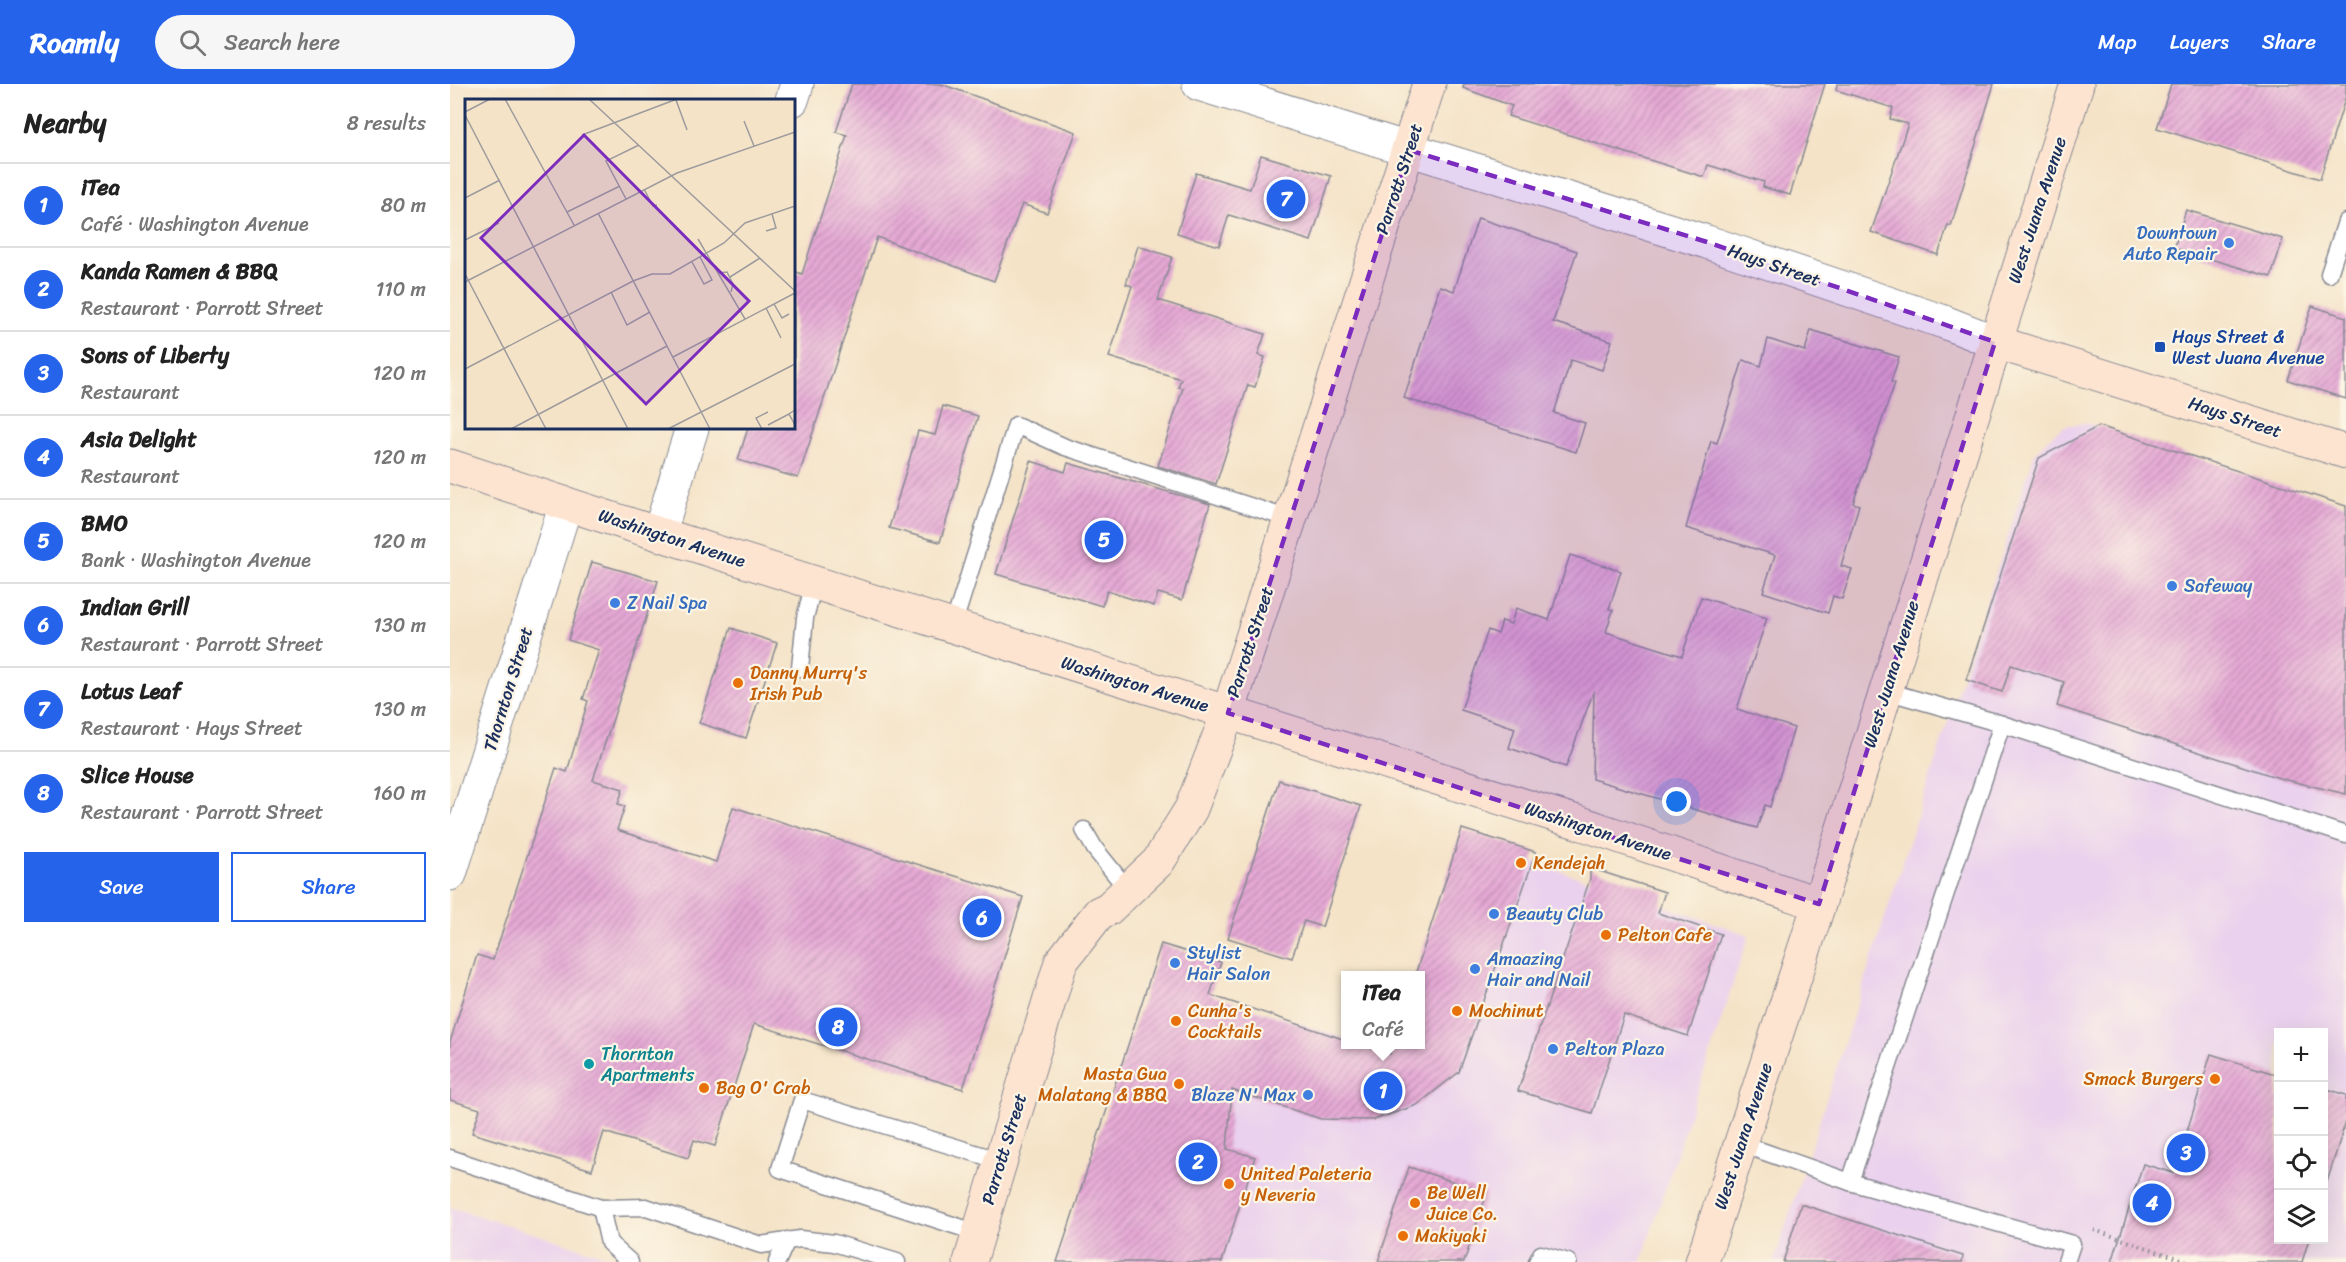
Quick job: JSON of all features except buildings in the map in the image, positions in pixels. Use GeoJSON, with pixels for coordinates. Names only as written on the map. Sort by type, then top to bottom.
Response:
{"type":"FeatureCollection","features":[{"type":"Feature","properties":{"kind":"street"},"geometry":{"type":"LineString","coordinates":[[792,99],[797,84]]}},
{"type":"Feature","properties":{"kind":"street","name":"Hays Street"},"geometry":{"type":"LineString","coordinates":[[1199,84],[1707,242],[1944,322],[1995,342],[2346,452]]}},
{"type":"Feature","properties":{"kind":"street","name":"Parrott Street"},"geometry":{"type":"LineString","coordinates":[[974,1248],[1061,962],[1099,913],[1108,909],[1158,862],[1191,809],[1228,713],[1429,84]]}},
{"type":"Feature","properties":{"kind":"street","name":"West Juana Avenue"},"geometry":{"type":"LineString","coordinates":[[1702,1262],[1819,904],[2077,84]]}},
{"type":"Feature","properties":{"kind":"street"},"geometry":{"type":"LineString","coordinates":[[659,534],[692,429]]}},
{"type":"Feature","properties":{"kind":"street","name":"Washington Avenue"},"geometry":{"type":"LineString","coordinates":[[450,466],[814,583],[1577,822],[1819,904]]}},
{"type":"Feature","properties":{"kind":"street","name":"Thornton Street"},"geometry":{"type":"LineString","coordinates":[[450,874],[566,504]]}},
{"type":"Feature","properties":{"kind":"lane"},"geometry":{"type":"LineString","coordinates":[[2329,274],[2346,222]]}},
{"type":"Feature","properties":{"kind":"lane"},"geometry":{"type":"LineString","coordinates":[[953,626],[1016,425],[1065,447],[1290,519]]}},
{"type":"Feature","properties":{"kind":"lane"},"geometry":{"type":"LineString","coordinates":[[800,668],[805,618],[814,583]]}},
{"type":"Feature","properties":{"kind":"lane"},"geometry":{"type":"LineString","coordinates":[[1886,691],[2002,724],[2346,835]]}},
{"type":"Feature","properties":{"kind":"lane"},"geometry":{"type":"LineString","coordinates":[[1850,1182],[2002,724]]}},
{"type":"Feature","properties":{"kind":"lane"},"geometry":{"type":"LineString","coordinates":[[1084,830],[1095,849],[1127,889]]}},
{"type":"Feature","properties":{"kind":"lane"},"geometry":{"type":"LineString","coordinates":[[974,1248],[780,1169],[802,1100],[1000,1161]]}},
{"type":"Feature","properties":{"kind":"lane"},"geometry":{"type":"LineString","coordinates":[[1739,1143],[1850,1182],[2072,1244],[2066,1262]]}},
{"type":"Feature","properties":{"kind":"lane"},"geometry":{"type":"LineString","coordinates":[[450,1158],[601,1208],[646,1207],[761,1245],[800,1239],[834,1243],[897,1262]]}},
{"type":"Feature","properties":{"kind":"lane"},"geometry":{"type":"LineString","coordinates":[[601,1208],[609,1243],[630,1262]]}},
{"type":"Feature","properties":{"kind":"lane"},"geometry":{"type":"LineString","coordinates":[[777,1262],[787,1240]]}},
{"type":"Feature","properties":{"kind":"lane"},"geometry":{"type":"LineString","coordinates":[[1537,1262],[1541,1254],[1568,1262]]}},
{"type":"Feature","properties":{"kind":"path"},"geometry":{"type":"LineString","coordinates":[[2085,1227],[2190,1262]]}},
{"type":"Feature","properties":{"kind":"highlighted area"},"geometry":{"type":"Polygon","coordinates":[[[1409,150],[1707,242],[1995,342],[1819,904],[1228,713],[1409,150]]]}},
{"type":"Feature","properties":{"kind":"shaded area"},"geometry":{"type":"Polygon","coordinates":[[[2086,423],[2346,505],[2346,1262],[1774,1262],[2034,455],[2049,438],[2065,426],[2086,423]]]}},
{"type":"Feature","properties":{"kind":"shaded area","name":"Pelton Plaza"},"geometry":{"type":"Polygon","coordinates":[[[1463,838],[1749,935],[1641,1262],[1057,1262],[1152,976],[1341,1037],[1341,1049],[1380,1049],[1393,1053],[1405,1049],[1425,1049],[1425,971],[1419,971],[1463,838]]]}},
{"type":"Feature","properties":{"kind":"shaded area"},"geometry":{"type":"Polygon","coordinates":[[[450,1207],[625,1262],[450,1262],[450,1207]]]}},
{"type":"Feature","properties":{"kind":"place","name":"Lotus Leaf"},"geometry":{"type":"Point","coordinates":[1286,199]}},
{"type":"Feature","properties":{"kind":"place","name":"Downtown Auto Repair"},"geometry":{"type":"Point","coordinates":[2229,243]}},
{"type":"Feature","properties":{"kind":"place","name":"Hays Street & West Juana Avenue"},"geometry":{"type":"Point","coordinates":[2160,347]}},
{"type":"Feature","properties":{"kind":"place","name":"BMO"},"geometry":{"type":"Point","coordinates":[1104,540]}},
{"type":"Feature","properties":{"kind":"place","name":"Safeway"},"geometry":{"type":"Point","coordinates":[2172,586]}},
{"type":"Feature","properties":{"kind":"place","name":"Z Nail Spa"},"geometry":{"type":"Point","coordinates":[615,603]}},
{"type":"Feature","properties":{"kind":"place","name":"Danny Murry's Irish Pub"},"geometry":{"type":"Point","coordinates":[738,683]}},
{"type":"Feature","properties":{"kind":"place","name":"Kendejah"},"geometry":{"type":"Point","coordinates":[1521,863]}},
{"type":"Feature","properties":{"kind":"place","name":"Beauty Club"},"geometry":{"type":"Point","coordinates":[1494,914]}},
{"type":"Feature","properties":{"kind":"place","name":"Indian Grill"},"geometry":{"type":"Point","coordinates":[982,918]}},
{"type":"Feature","properties":{"kind":"place","name":"Pelton Cafe"},"geometry":{"type":"Point","coordinates":[1606,935]}},
{"type":"Feature","properties":{"kind":"place","name":"Stylist Hair Salon"},"geometry":{"type":"Point","coordinates":[1175,963]}},
{"type":"Feature","properties":{"kind":"place","name":"Amaazing Hair and Nail"},"geometry":{"type":"Point","coordinates":[1475,969]}},
{"type":"Feature","properties":{"kind":"place","name":"Mochinut"},"geometry":{"type":"Point","coordinates":[1457,1011]}},
{"type":"Feature","properties":{"kind":"place","name":"Cunha's Cocktails"},"geometry":{"type":"Point","coordinates":[1176,1021]}},
{"type":"Feature","properties":{"kind":"place","name":"Slice House"},"geometry":{"type":"Point","coordinates":[838,1027]}},
{"type":"Feature","properties":{"kind":"place","name":"Pelton Plaza"},"geometry":{"type":"Point","coordinates":[1553,1049]}},
{"type":"Feature","properties":{"kind":"place","name":"Thornton Apartments"},"geometry":{"type":"Point","coordinates":[589,1064]}},
{"type":"Feature","properties":{"kind":"place","name":"Smack Burgers"},"geometry":{"type":"Point","coordinates":[2215,1079]}},
{"type":"Feature","properties":{"kind":"place","name":"Masta Gua Malatang & BBQ"},"geometry":{"type":"Point","coordinates":[1179,1084]}},
{"type":"Feature","properties":{"kind":"place","name":"Bag O' Crab"},"geometry":{"type":"Point","coordinates":[704,1088]}},
{"type":"Feature","properties":{"kind":"place","name":"iTea"},"geometry":{"type":"Point","coordinates":[1383,1091]}},
{"type":"Feature","properties":{"kind":"place","name":"Blaze N' Max"},"geometry":{"type":"Point","coordinates":[1308,1095]}},
{"type":"Feature","properties":{"kind":"place","name":"Sons of Liberty"},"geometry":{"type":"Point","coordinates":[2186,1153]}},
{"type":"Feature","properties":{"kind":"place","name":"Kanda Ramen & BBQ"},"geometry":{"type":"Point","coordinates":[1198,1162]}},
{"type":"Feature","properties":{"kind":"place","name":"United Paleteria y Neveria"},"geometry":{"type":"Point","coordinates":[1229,1184]}},
{"type":"Feature","properties":{"kind":"place","name":"Be Well Juice Co."},"geometry":{"type":"Point","coordinates":[1415,1203]}},
{"type":"Feature","properties":{"kind":"place","name":"Asia Delight"},"geometry":{"type":"Point","coordinates":[2152,1203]}},
{"type":"Feature","properties":{"kind":"place","name":"Makiyaki"},"geometry":{"type":"Point","coordinates":[1403,1236]}}]}
